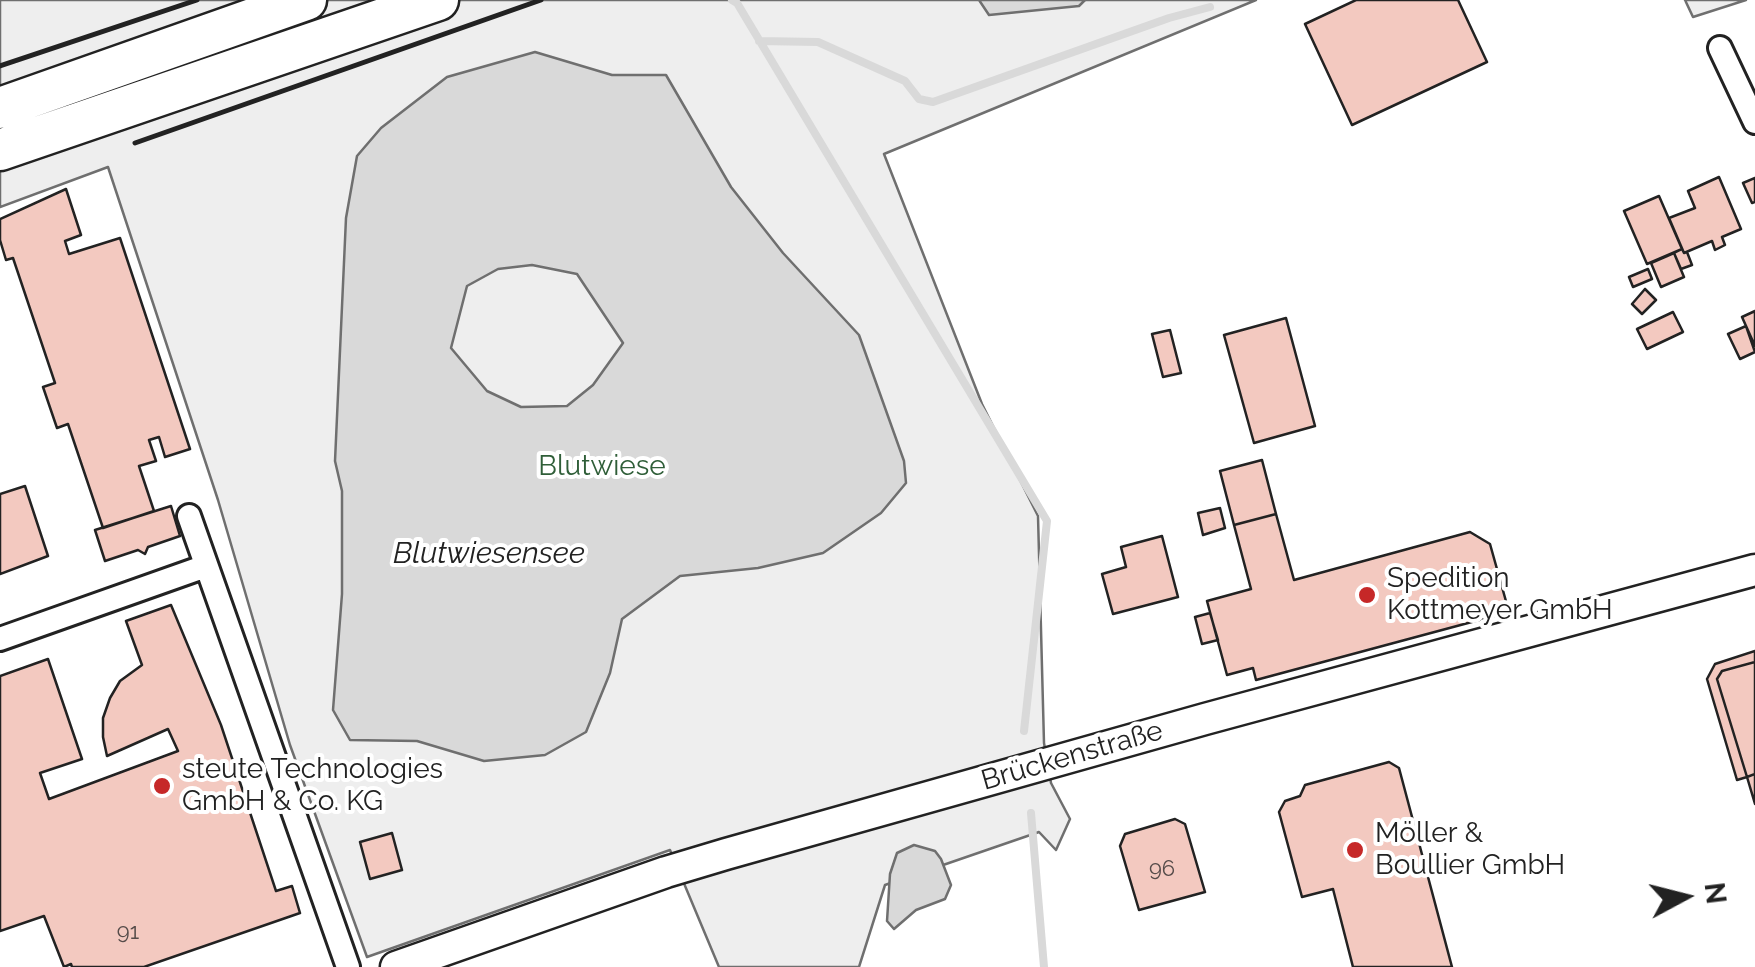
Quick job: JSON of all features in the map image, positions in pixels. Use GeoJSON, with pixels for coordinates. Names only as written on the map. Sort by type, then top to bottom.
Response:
{"type":"FeatureCollection","features":[{"type":"Feature","properties":{"kind":"highway"},"geometry":{"type":"LineString","coordinates":[[0,108],[306,0]]}},
{"type":"Feature","properties":{"kind":"highway"},"geometry":{"type":"LineString","coordinates":[[0,150],[438,0]]}},
{"type":"Feature","properties":{"kind":"main road","name":"Brückenstraße"},"geometry":{"type":"LineString","coordinates":[[396,967],[726,854],[1755,570]]}},
{"type":"Feature","properties":{"kind":"street"},"geometry":{"type":"LineString","coordinates":[[1720,48],[1755,122]]}},
{"type":"Feature","properties":{"kind":"street"},"geometry":{"type":"LineString","coordinates":[[189,516],[348,967]]}},
{"type":"Feature","properties":{"kind":"street"},"geometry":{"type":"LineString","coordinates":[[0,639],[206,566]]}},
{"type":"Feature","properties":{"kind":"green space","name":"Blutwiese"},"geometry":{"type":"Polygon","coordinates":[[[0,0],[1256,0],[884,154],[982,404],[1038,516],[1044,743],[1051,783],[1070,819],[1056,850],[1039,832],[885,885],[859,967],[719,967],[670,850],[367,957],[290,745],[218,500],[108,167],[0,207],[0,0]]]}},
{"type":"Feature","properties":{"kind":"green space"},"geometry":{"type":"Polygon","coordinates":[[[1685,0],[1746,0],[1693,17],[1685,0]]]}},
{"type":"Feature","properties":{"kind":"water"},"geometry":{"type":"Polygon","coordinates":[[[979,0],[1085,0],[1079,6],[989,15],[979,0]]]}},
{"type":"Feature","properties":{"kind":"water","name":"Blutwiesensee"},"geometry":{"type":"Polygon","coordinates":[[[535,52],[612,75],[666,75],[731,187],[783,253],[859,335],[904,461],[906,483],[881,513],[823,553],[758,568],[680,576],[622,619],[610,673],[586,732],[545,755],[484,761],[417,741],[350,740],[333,710],[342,594],[342,491],[335,461],[346,218],[357,156],[381,128],[447,77],[535,52]],[[532,265],[498,269],[467,286],[451,348],[487,391],[521,407],[567,406],[593,385],[623,343],[577,274],[532,265]]]}},
{"type":"Feature","properties":{"kind":"water"},"geometry":{"type":"Polygon","coordinates":[[[914,845],[935,851],[951,885],[945,899],[916,910],[894,929],[887,921],[890,874],[897,853],[914,845]]]}},
{"type":"Feature","properties":{"kind":"building"},"geometry":{"type":"Polygon","coordinates":[[[1356,0],[1458,0],[1487,62],[1352,125],[1305,24],[1356,0]]]}},
{"type":"Feature","properties":{"kind":"building"},"geometry":{"type":"Polygon","coordinates":[[[1719,177],[1741,229],[1722,237],[1725,245],[1715,250],[1712,241],[1684,253],[1669,218],[1695,208],[1688,191],[1719,177]]]}},
{"type":"Feature","properties":{"kind":"building"},"geometry":{"type":"Polygon","coordinates":[[[1755,178],[1755,202],[1752,203],[1743,183],[1755,178]]]}},
{"type":"Feature","properties":{"kind":"building"},"geometry":{"type":"Polygon","coordinates":[[[66,189],[81,235],[65,241],[69,254],[120,238],[190,449],[165,457],[159,437],[149,440],[156,461],[139,466],[154,511],[103,528],[68,424],[57,428],[43,387],[55,383],[13,258],[6,260],[0,240],[0,219],[66,189]]]}},
{"type":"Feature","properties":{"kind":"building"},"geometry":{"type":"Polygon","coordinates":[[[1659,196],[1682,249],[1647,264],[1624,211],[1659,196]]]}},
{"type":"Feature","properties":{"kind":"building"},"geometry":{"type":"Polygon","coordinates":[[[1682,249],[1692,265],[1681,269],[1674,253],[1682,249]]]}},
{"type":"Feature","properties":{"kind":"building"},"geometry":{"type":"Polygon","coordinates":[[[1674,253],[1684,277],[1661,287],[1651,263],[1674,253]]]}},
{"type":"Feature","properties":{"kind":"building"},"geometry":{"type":"Polygon","coordinates":[[[1648,269],[1652,279],[1633,287],[1629,277],[1648,269]]]}},
{"type":"Feature","properties":{"kind":"building"},"geometry":{"type":"Polygon","coordinates":[[[1645,289],[1656,300],[1642,314],[1632,304],[1645,289]]]}},
{"type":"Feature","properties":{"kind":"building"},"geometry":{"type":"Polygon","coordinates":[[[1755,311],[1755,346],[1742,317],[1755,311]]]}},
{"type":"Feature","properties":{"kind":"building"},"geometry":{"type":"Polygon","coordinates":[[[1673,312],[1683,332],[1647,349],[1637,329],[1673,312]]]}},
{"type":"Feature","properties":{"kind":"building"},"geometry":{"type":"Polygon","coordinates":[[[1286,318],[1315,426],[1254,443],[1224,335],[1286,318]]]}},
{"type":"Feature","properties":{"kind":"building"},"geometry":{"type":"Polygon","coordinates":[[[1746,326],[1755,352],[1740,359],[1728,334],[1746,326]]]}},
{"type":"Feature","properties":{"kind":"building"},"geometry":{"type":"Polygon","coordinates":[[[1170,330],[1181,373],[1163,377],[1152,334],[1170,330]]]}},
{"type":"Feature","properties":{"kind":"building"},"geometry":{"type":"Polygon","coordinates":[[[1262,460],[1276,514],[1234,525],[1220,471],[1262,460]]]}},
{"type":"Feature","properties":{"kind":"building"},"geometry":{"type":"Polygon","coordinates":[[[25,486],[48,556],[0,574],[0,494],[25,486]]]}},
{"type":"Feature","properties":{"kind":"building"},"geometry":{"type":"Polygon","coordinates":[[[171,506],[180,536],[148,547],[145,554],[138,550],[105,561],[95,530],[171,506]]]}},
{"type":"Feature","properties":{"kind":"building"},"geometry":{"type":"Polygon","coordinates":[[[1220,508],[1225,528],[1203,535],[1198,513],[1220,508]]]}},
{"type":"Feature","properties":{"kind":"building","name":"Spedition Kottmeyer GmbH"},"geometry":{"type":"Polygon","coordinates":[[[1276,514],[1294,580],[1470,532],[1490,544],[1509,612],[1256,680],[1253,668],[1227,675],[1207,601],[1251,589],[1234,525],[1276,514]]]}},
{"type":"Feature","properties":{"kind":"building"},"geometry":{"type":"Polygon","coordinates":[[[1162,536],[1178,597],[1113,614],[1102,574],[1126,567],[1121,547],[1162,536]]]}},
{"type":"Feature","properties":{"kind":"building","name":"steute Technologies GmbH & Co. KG"},"geometry":{"type":"Polygon","coordinates":[[[171,605],[221,725],[276,891],[292,886],[300,913],[144,967],[64,967],[44,916],[0,931],[0,676],[48,659],[82,759],[40,773],[49,799],[178,751],[168,729],[107,756],[103,737],[103,718],[110,698],[120,681],[142,665],[126,621],[171,605]]]}},
{"type":"Feature","properties":{"kind":"building"},"geometry":{"type":"Polygon","coordinates":[[[1210,613],[1218,640],[1202,644],[1195,617],[1210,613]]]}},
{"type":"Feature","properties":{"kind":"building"},"geometry":{"type":"Polygon","coordinates":[[[1755,651],[1755,662],[1722,671],[1717,679],[1747,777],[1737,780],[1707,679],[1715,664],[1755,651]]]}},
{"type":"Feature","properties":{"kind":"building"},"geometry":{"type":"Polygon","coordinates":[[[1755,662],[1755,774],[1747,777],[1717,679],[1722,671],[1755,662]]]}},
{"type":"Feature","properties":{"kind":"building","name":"Möller & Boullier GmbH"},"geometry":{"type":"Polygon","coordinates":[[[1389,762],[1399,768],[1452,967],[1353,967],[1333,889],[1302,897],[1279,812],[1285,801],[1300,796],[1305,785],[1389,762]]]}},
{"type":"Feature","properties":{"kind":"building"},"geometry":{"type":"Polygon","coordinates":[[[1755,774],[1755,804],[1747,777],[1755,774]]]}},
{"type":"Feature","properties":{"kind":"building"},"geometry":{"type":"Polygon","coordinates":[[[1175,819],[1185,824],[1205,892],[1139,910],[1120,846],[1125,834],[1175,819]]]}},
{"type":"Feature","properties":{"kind":"building"},"geometry":{"type":"Polygon","coordinates":[[[392,833],[402,870],[370,879],[360,842],[392,833]]]}},
{"type":"Feature","properties":{"kind":"waterway"},"geometry":{"type":"LineString","coordinates":[[732,0],[1047,521],[1024,731]]}},
{"type":"Feature","properties":{"kind":"waterway"},"geometry":{"type":"LineString","coordinates":[[759,41],[818,42],[905,81],[919,99],[933,102],[1210,7]]}},
{"type":"Feature","properties":{"kind":"waterway"},"geometry":{"type":"LineString","coordinates":[[1031,813],[1044,967]]}},
{"type":"Feature","properties":{"kind":"wall"},"geometry":{"type":"LineString","coordinates":[[0,66],[197,0]]}},
{"type":"Feature","properties":{"kind":"wall"},"geometry":{"type":"LineString","coordinates":[[135,143],[541,0]]}},
{"type":"Feature","properties":{"kind":"place","name":"Spedition Kottmeyer GmbH"},"geometry":{"type":"Point","coordinates":[1367,595]}},
{"type":"Feature","properties":{"kind":"place","name":"steute Technologies GmbH & Co. KG"},"geometry":{"type":"Point","coordinates":[162,786]}},
{"type":"Feature","properties":{"kind":"place","name":"Möller & Boullier GmbH"},"geometry":{"type":"Point","coordinates":[1355,850]}}]}
